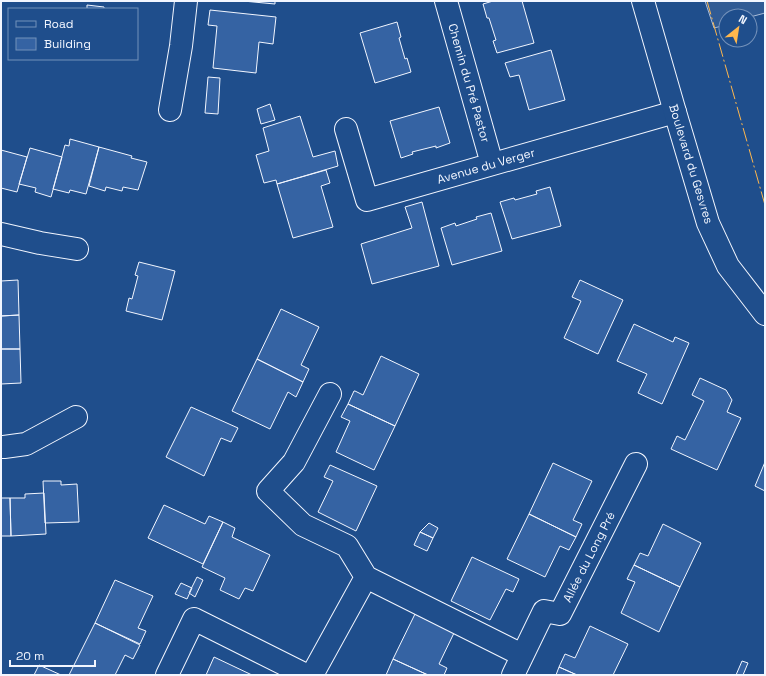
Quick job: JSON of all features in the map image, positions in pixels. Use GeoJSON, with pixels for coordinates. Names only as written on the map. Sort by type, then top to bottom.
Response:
{"type":"FeatureCollection","features":[{"type":"Feature","properties":{"kind":"street"},"geometry":{"type":"LineString","coordinates":[[170,110],[181,46],[186,1]]}},
{"type":"Feature","properties":{"kind":"street","name":"Chemin du Pré Pastor"},"geometry":{"type":"LineString","coordinates":[[446,1],[492,164]]}},
{"type":"Feature","properties":{"kind":"street","name":"Boulevard du Gesvres"},"geometry":{"type":"LineString","coordinates":[[643,1],[708,223],[728,266],[765,314]]}},
{"type":"Feature","properties":{"kind":"street","name":"Avenue du Verger"},"geometry":{"type":"LineString","coordinates":[[346,129],[367,200],[675,112]]}},
{"type":"Feature","properties":{"kind":"street"},"geometry":{"type":"LineString","coordinates":[[1,234],[40,243],[77,249]]}},
{"type":"Feature","properties":{"kind":"street"},"geometry":{"type":"LineString","coordinates":[[330,394],[294,462],[268,491],[303,525],[347,546],[366,577],[522,655]]}},
{"type":"Feature","properties":{"kind":"street"},"geometry":{"type":"LineString","coordinates":[[1,446],[4,447],[26,444],[76,417]]}},
{"type":"Feature","properties":{"kind":"street","name":"Allée du Long Pré"},"geometry":{"type":"LineString","coordinates":[[513,675],[544,612],[560,614],[636,464]]}},
{"type":"Feature","properties":{"kind":"street"},"geometry":{"type":"LineString","coordinates":[[312,675],[366,577]]}},
{"type":"Feature","properties":{"kind":"street"},"geometry":{"type":"LineString","coordinates":[[167,675],[194,619],[306,675]]}},
{"type":"Feature","properties":{"kind":"shaded area"},"geometry":{"type":"Polygon","coordinates":[[[705,1],[765,1],[765,13],[758,15],[758,8],[718,8],[718,27],[714,28],[705,1]]]}},
{"type":"Feature","properties":{"kind":"building"},"geometry":{"type":"Polygon","coordinates":[[[243,1],[275,1],[275,4],[243,1]]]}},
{"type":"Feature","properties":{"kind":"building"},"geometry":{"type":"Polygon","coordinates":[[[493,1],[522,1],[534,43],[497,53],[493,41],[496,40],[483,4],[493,1]]]}},
{"type":"Feature","properties":{"kind":"building"},"geometry":{"type":"Polygon","coordinates":[[[87,5],[104,7],[104,8],[87,8],[87,5]]]}},
{"type":"Feature","properties":{"kind":"building"},"geometry":{"type":"Polygon","coordinates":[[[210,10],[276,17],[273,44],[259,42],[256,73],[213,68],[217,26],[208,25],[210,10]]]}},
{"type":"Feature","properties":{"kind":"building"},"geometry":{"type":"Polygon","coordinates":[[[397,22],[401,37],[399,38],[405,59],[407,58],[411,72],[375,83],[360,33],[397,22]]]}},
{"type":"Feature","properties":{"kind":"building"},"geometry":{"type":"Polygon","coordinates":[[[551,50],[565,100],[529,110],[519,75],[510,77],[505,63],[551,50]]]}},
{"type":"Feature","properties":{"kind":"building"},"geometry":{"type":"Polygon","coordinates":[[[208,77],[220,78],[218,114],[205,113],[208,77]]]}},
{"type":"Feature","properties":{"kind":"building"},"geometry":{"type":"Polygon","coordinates":[[[270,104],[275,120],[261,124],[257,109],[270,104]]]}},
{"type":"Feature","properties":{"kind":"building"},"geometry":{"type":"Polygon","coordinates":[[[439,107],[450,143],[436,148],[436,146],[412,152],[413,154],[401,158],[390,121],[439,107]]]}},
{"type":"Feature","properties":{"kind":"building"},"geometry":{"type":"Polygon","coordinates":[[[300,116],[313,157],[335,151],[338,166],[277,184],[276,180],[264,183],[256,155],[269,151],[263,128],[300,116]]]}},
{"type":"Feature","properties":{"kind":"building"},"geometry":{"type":"Polygon","coordinates":[[[70,139],[99,147],[86,194],[70,190],[69,193],[53,189],[65,145],[69,146],[70,139]]]}},
{"type":"Feature","properties":{"kind":"building"},"geometry":{"type":"Polygon","coordinates":[[[99,147],[132,156],[131,158],[147,162],[138,190],[123,187],[122,191],[106,187],[105,191],[89,186],[99,147]]]}},
{"type":"Feature","properties":{"kind":"building"},"geometry":{"type":"Polygon","coordinates":[[[30,148],[62,157],[51,197],[35,192],[36,188],[19,184],[30,148]]]}},
{"type":"Feature","properties":{"kind":"building"},"geometry":{"type":"Polygon","coordinates":[[[1,150],[27,157],[17,192],[1,188],[1,150]]]}},
{"type":"Feature","properties":{"kind":"building"},"geometry":{"type":"Polygon","coordinates":[[[326,170],[330,183],[321,186],[333,227],[293,238],[277,184],[326,170]]]}},
{"type":"Feature","properties":{"kind":"building"},"geometry":{"type":"Polygon","coordinates":[[[550,187],[561,226],[512,239],[500,202],[514,198],[515,200],[537,194],[536,191],[550,187]]]}},
{"type":"Feature","properties":{"kind":"building"},"geometry":{"type":"Polygon","coordinates":[[[422,202],[439,266],[372,284],[361,244],[412,228],[405,207],[422,202]]]}},
{"type":"Feature","properties":{"kind":"building"},"geometry":{"type":"Polygon","coordinates":[[[491,213],[502,251],[452,265],[441,228],[455,223],[456,226],[477,219],[476,217],[491,213]]]}},
{"type":"Feature","properties":{"kind":"building"},"geometry":{"type":"Polygon","coordinates":[[[139,262],[175,271],[162,320],[126,311],[129,298],[132,299],[138,276],[135,275],[139,262]]]}},
{"type":"Feature","properties":{"kind":"building"},"geometry":{"type":"Polygon","coordinates":[[[18,280],[19,315],[1,316],[1,281],[18,280]]]}},
{"type":"Feature","properties":{"kind":"building"},"geometry":{"type":"Polygon","coordinates":[[[580,280],[623,300],[598,354],[564,338],[581,301],[572,297],[580,280]]]}},
{"type":"Feature","properties":{"kind":"building"},"geometry":{"type":"Polygon","coordinates":[[[281,309],[319,327],[301,365],[309,369],[303,382],[257,359],[281,309]]]}},
{"type":"Feature","properties":{"kind":"building"},"geometry":{"type":"Polygon","coordinates":[[[19,315],[20,349],[1,349],[1,316],[19,315]]]}},
{"type":"Feature","properties":{"kind":"building"},"geometry":{"type":"Polygon","coordinates":[[[634,324],[673,342],[675,337],[689,343],[662,404],[638,393],[647,374],[617,361],[634,324]]]}},
{"type":"Feature","properties":{"kind":"building"},"geometry":{"type":"Polygon","coordinates":[[[1,349],[20,349],[21,383],[1,384],[1,349]]]}},
{"type":"Feature","properties":{"kind":"building"},"geometry":{"type":"Polygon","coordinates":[[[381,356],[419,374],[395,426],[348,404],[354,391],[363,395],[381,356]]]}},
{"type":"Feature","properties":{"kind":"building"},"geometry":{"type":"Polygon","coordinates":[[[257,359],[303,382],[296,397],[288,392],[270,429],[232,411],[257,359]]]}},
{"type":"Feature","properties":{"kind":"building"},"geometry":{"type":"Polygon","coordinates":[[[700,378],[726,390],[732,400],[727,412],[741,418],[717,470],[671,449],[677,436],[685,440],[704,401],[692,395],[700,378]]]}},
{"type":"Feature","properties":{"kind":"building"},"geometry":{"type":"Polygon","coordinates":[[[348,404],[395,426],[374,470],[336,452],[350,421],[341,417],[348,404]]]}},
{"type":"Feature","properties":{"kind":"building"},"geometry":{"type":"Polygon","coordinates":[[[191,407],[238,428],[231,442],[221,438],[204,476],[166,457],[191,407]]]}},
{"type":"Feature","properties":{"kind":"building"},"geometry":{"type":"Polygon","coordinates":[[[765,462],[765,491],[755,486],[765,462]]]}},
{"type":"Feature","properties":{"kind":"building"},"geometry":{"type":"Polygon","coordinates":[[[553,463],[592,481],[573,520],[582,524],[576,537],[529,514],[553,463]]]}},
{"type":"Feature","properties":{"kind":"building"},"geometry":{"type":"Polygon","coordinates":[[[330,465],[377,486],[356,531],[318,512],[333,481],[324,477],[330,465]]]}},
{"type":"Feature","properties":{"kind":"building"},"geometry":{"type":"Polygon","coordinates":[[[43,481],[61,481],[61,485],[77,484],[79,522],[45,523],[43,481]]]}},
{"type":"Feature","properties":{"kind":"building"},"geometry":{"type":"Polygon","coordinates":[[[44,493],[46,534],[11,536],[10,498],[25,498],[25,494],[44,493]]]}},
{"type":"Feature","properties":{"kind":"building"},"geometry":{"type":"Polygon","coordinates":[[[1,498],[10,498],[11,536],[1,536],[1,498]]]}},
{"type":"Feature","properties":{"kind":"building"},"geometry":{"type":"Polygon","coordinates":[[[164,505],[205,524],[209,516],[223,522],[203,564],[148,538],[164,505]]]}},
{"type":"Feature","properties":{"kind":"building"},"geometry":{"type":"Polygon","coordinates":[[[529,514],[576,537],[569,550],[560,546],[545,577],[507,559],[529,514]]]}},
{"type":"Feature","properties":{"kind":"building"},"geometry":{"type":"Polygon","coordinates":[[[223,522],[235,528],[232,537],[270,555],[253,591],[245,588],[239,599],[220,590],[225,578],[202,567],[223,522]]]}},
{"type":"Feature","properties":{"kind":"building"},"geometry":{"type":"Polygon","coordinates":[[[429,523],[438,528],[433,538],[420,532],[429,523]]]}},
{"type":"Feature","properties":{"kind":"building"},"geometry":{"type":"Polygon","coordinates":[[[663,524],[701,543],[680,587],[634,565],[640,553],[648,556],[663,524]]]}},
{"type":"Feature","properties":{"kind":"building"},"geometry":{"type":"Polygon","coordinates":[[[420,532],[433,538],[427,551],[414,545],[420,532]]]}},
{"type":"Feature","properties":{"kind":"building"},"geometry":{"type":"Polygon","coordinates":[[[472,557],[519,579],[513,592],[506,589],[490,620],[451,601],[472,557]]]}},
{"type":"Feature","properties":{"kind":"building"},"geometry":{"type":"Polygon","coordinates":[[[634,565],[680,587],[659,632],[621,613],[635,582],[627,579],[634,565]]]}},
{"type":"Feature","properties":{"kind":"building"},"geometry":{"type":"Polygon","coordinates":[[[197,577],[203,580],[195,597],[189,593],[197,577]]]}},
{"type":"Feature","properties":{"kind":"building"},"geometry":{"type":"Polygon","coordinates":[[[115,580],[153,596],[138,628],[146,631],[140,644],[95,623],[115,580]]]}},
{"type":"Feature","properties":{"kind":"building"},"geometry":{"type":"Polygon","coordinates":[[[181,583],[192,588],[187,599],[175,594],[181,583]]]}},
{"type":"Feature","properties":{"kind":"building"},"geometry":{"type":"Polygon","coordinates":[[[415,614],[454,633],[439,664],[447,668],[444,675],[428,675],[393,659],[415,614]]]}},
{"type":"Feature","properties":{"kind":"building"},"geometry":{"type":"Polygon","coordinates":[[[95,623],[140,645],[133,659],[125,655],[115,675],[69,675],[95,623]]]}},
{"type":"Feature","properties":{"kind":"building"},"geometry":{"type":"Polygon","coordinates":[[[590,626],[628,644],[613,675],[577,675],[559,667],[565,654],[575,658],[590,626]]]}},
{"type":"Feature","properties":{"kind":"building"},"geometry":{"type":"Polygon","coordinates":[[[214,657],[252,675],[206,675],[214,657]]]}},
{"type":"Feature","properties":{"kind":"building"},"geometry":{"type":"Polygon","coordinates":[[[393,659],[428,675],[386,675],[393,659]]]}},
{"type":"Feature","properties":{"kind":"building"},"geometry":{"type":"Polygon","coordinates":[[[742,661],[748,663],[743,675],[736,675],[742,661]]]}},
{"type":"Feature","properties":{"kind":"building"},"geometry":{"type":"Polygon","coordinates":[[[39,665],[61,675],[34,675],[39,665]]]}},
{"type":"Feature","properties":{"kind":"building"},"geometry":{"type":"Polygon","coordinates":[[[559,667],[577,675],[556,675],[559,667]]]}},
{"type":"Feature","properties":{"kind":"power"},"geometry":{"type":"LineString","coordinates":[[707,1],[765,205]]}}]}
